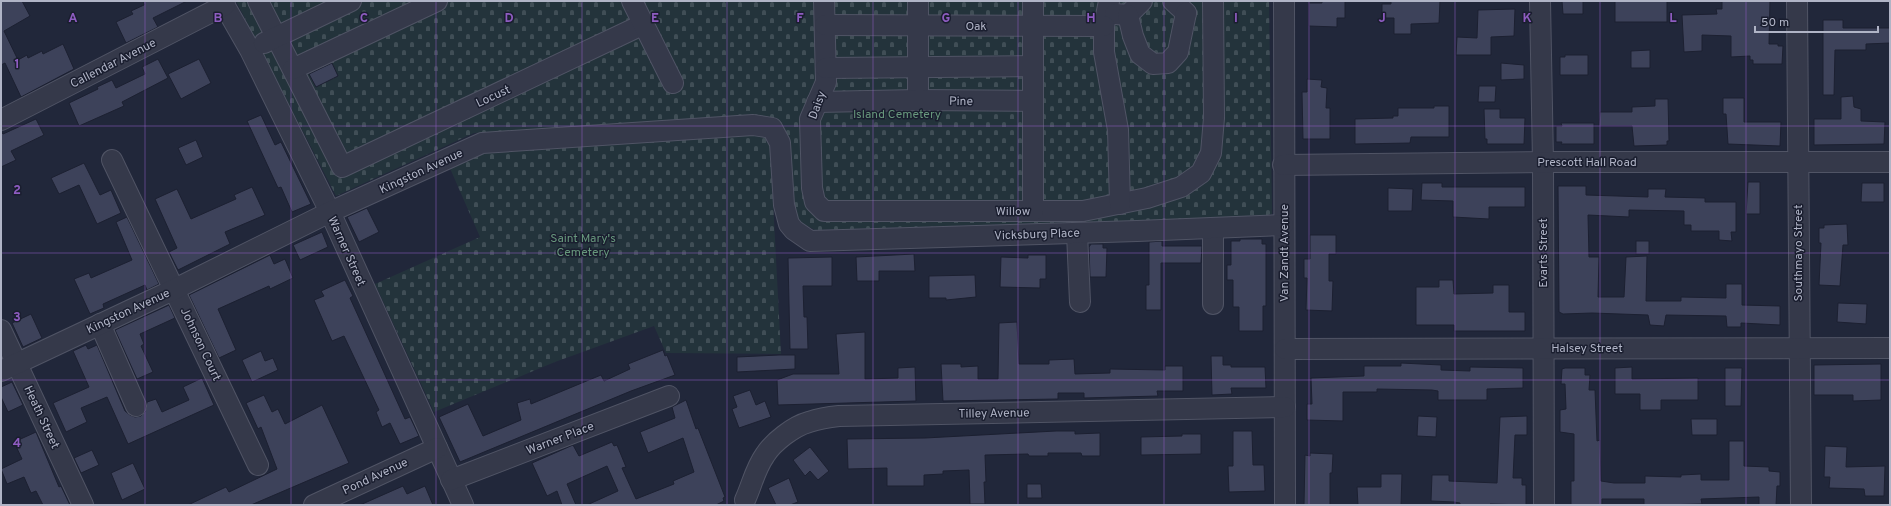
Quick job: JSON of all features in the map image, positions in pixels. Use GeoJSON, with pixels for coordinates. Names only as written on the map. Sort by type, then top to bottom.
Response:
{"type":"FeatureCollection","features":[{"type":"Feature","properties":{"kind":"street"},"geometry":{"type":"LineString","coordinates":[[258,1],[292,69],[437,1]]}},
{"type":"Feature","properties":{"kind":"street"},"geometry":{"type":"LineString","coordinates":[[250,50],[351,1]]}},
{"type":"Feature","properties":{"kind":"street"},"geometry":{"type":"LineString","coordinates":[[632,1],[673,83]]}},
{"type":"Feature","properties":{"kind":"street","name":"Daisy"},"geometry":{"type":"LineString","coordinates":[[820,206],[815,202],[812,188],[810,119],[826,82],[824,1]]}},
{"type":"Feature","properties":{"kind":"street"},"geometry":{"type":"LineString","coordinates":[[918,1],[918,100]]}},
{"type":"Feature","properties":{"kind":"street"},"geometry":{"type":"LineString","coordinates":[[1033,1],[1033,211]]}},
{"type":"Feature","properties":{"kind":"street","name":"Van Zandt Avenue"},"geometry":{"type":"LineString","coordinates":[[1284,1],[1283,225],[1285,505]]}},
{"type":"Feature","properties":{"kind":"street","name":"Evarts Street"},"geometry":{"type":"LineString","coordinates":[[1540,1],[1543,162],[1544,505]]}},
{"type":"Feature","properties":{"kind":"street","name":"Southmayo Street"},"geometry":{"type":"LineString","coordinates":[[1796,1],[1801,505]]}},
{"type":"Feature","properties":{"kind":"street"},"geometry":{"type":"LineString","coordinates":[[1135,8],[1132,36],[1140,54],[1153,64],[1168,63],[1178,52],[1182,38],[1179,7],[1202,11],[1213,2]]}},
{"type":"Feature","properties":{"kind":"street","name":"Willow"},"geometry":{"type":"LineString","coordinates":[[820,206],[824,211],[1083,211],[1147,198],[1181,187],[1201,173],[1211,153],[1214,118],[1213,2]]}},
{"type":"Feature","properties":{"kind":"street","name":"Warner Street"},"geometry":{"type":"LineString","coordinates":[[224,3],[250,50],[330,212],[463,505]]}},
{"type":"Feature","properties":{"kind":"street","name":"Callendar Avenue"},"geometry":{"type":"LineString","coordinates":[[1,120],[224,3]]}},
{"type":"Feature","properties":{"kind":"street","name":"Oak"},"geometry":{"type":"LineString","coordinates":[[825,25],[1033,26],[1135,8]]}},
{"type":"Feature","properties":{"kind":"street"},"geometry":{"type":"LineString","coordinates":[[1107,14],[1104,52],[1118,130],[1120,204]]}},
{"type":"Feature","properties":{"kind":"street","name":"Locust"},"geometry":{"type":"LineString","coordinates":[[292,69],[342,167],[644,24]]}},
{"type":"Feature","properties":{"kind":"street"},"geometry":{"type":"LineString","coordinates":[[826,68],[1033,66]]}},
{"type":"Feature","properties":{"kind":"street","name":"Pine"},"geometry":{"type":"LineString","coordinates":[[817,102],[918,100],[1033,101]]}},
{"type":"Feature","properties":{"kind":"street","name":"Kingston Avenue"},"geometry":{"type":"LineString","coordinates":[[9,367],[175,289],[330,212],[482,143],[753,125],[772,128],[780,143],[784,205],[789,224],[794,230]]}},
{"type":"Feature","properties":{"kind":"street","name":"Johnson Court"},"geometry":{"type":"LineString","coordinates":[[112,160],[258,465]]}},
{"type":"Feature","properties":{"kind":"street","name":"Prescott Hall Road"},"geometry":{"type":"LineString","coordinates":[[1283,165],[1543,162],[1890,162]]}},
{"type":"Feature","properties":{"kind":"street","name":"Vicksburg Place"},"geometry":{"type":"LineString","coordinates":[[794,230],[810,241],[1283,225]]}},
{"type":"Feature","properties":{"kind":"street"},"geometry":{"type":"LineString","coordinates":[[1213,228],[1213,304]]}},
{"type":"Feature","properties":{"kind":"street"},"geometry":{"type":"LineString","coordinates":[[1077,233],[1080,302]]}},
{"type":"Feature","properties":{"kind":"street"},"geometry":{"type":"LineString","coordinates":[[100,324],[136,406]]}},
{"type":"Feature","properties":{"kind":"street","name":"Heath Street"},"geometry":{"type":"LineString","coordinates":[[1,330],[9,367],[83,505]]}},
{"type":"Feature","properties":{"kind":"street","name":"Halsey Street"},"geometry":{"type":"LineString","coordinates":[[1284,349],[1890,348]]}},
{"type":"Feature","properties":{"kind":"street","name":"Warner Place"},"geometry":{"type":"LineString","coordinates":[[451,480],[669,396]]}},
{"type":"Feature","properties":{"kind":"street","name":"Tilley Avenue"},"geometry":{"type":"LineString","coordinates":[[743,503],[765,453],[795,428],[807,422],[819,419],[854,416],[1285,407]]}},
{"type":"Feature","properties":{"kind":"street","name":"Pond Avenue"},"geometry":{"type":"LineString","coordinates":[[314,505],[437,448]]}},
{"type":"Feature","properties":{"kind":"green space","name":"Island Cemetery"},"geometry":{"type":"Polygon","coordinates":[[[236,1],[1269,1],[1272,214],[1259,217],[815,230],[801,223],[795,214],[785,135],[779,120],[763,116],[474,133],[336,196],[236,1]]]}},
{"type":"Feature","properties":{"kind":"green space","name":"Saint Mary's Cemetery"},"geometry":{"type":"Polygon","coordinates":[[[753,132],[764,134],[770,143],[781,354],[666,353],[654,326],[555,362],[434,412],[375,284],[480,237],[449,166],[485,150],[753,132]]]}},
{"type":"Feature","properties":{"kind":"building"},"geometry":{"type":"Polygon","coordinates":[[[1,1],[22,1],[30,16],[4,31],[18,60],[27,55],[28,58],[42,51],[43,54],[63,44],[74,69],[21,97],[5,63],[1,65],[1,1]]]}},
{"type":"Feature","properties":{"kind":"building"},"geometry":{"type":"Polygon","coordinates":[[[143,1],[187,1],[153,18],[158,27],[126,43],[116,22],[133,14],[131,11],[144,5],[143,1]]]}},
{"type":"Feature","properties":{"kind":"building"},"geometry":{"type":"Polygon","coordinates":[[[1322,1],[1345,1],[1345,18],[1337,18],[1337,27],[1309,26],[1309,3],[1322,3],[1322,1]]]}},
{"type":"Feature","properties":{"kind":"building"},"geometry":{"type":"Polygon","coordinates":[[[1391,1],[1440,1],[1439,23],[1411,24],[1411,34],[1394,34],[1394,18],[1382,18],[1382,4],[1391,4],[1391,1]]]}},
{"type":"Feature","properties":{"kind":"building"},"geometry":{"type":"Polygon","coordinates":[[[1562,1],[1583,1],[1583,14],[1563,14],[1562,1]]]}},
{"type":"Feature","properties":{"kind":"building"},"geometry":{"type":"Polygon","coordinates":[[[1615,1],[1667,1],[1667,22],[1615,22],[1615,1]]]}},
{"type":"Feature","properties":{"kind":"building"},"geometry":{"type":"Polygon","coordinates":[[[1722,1],[1770,1],[1769,44],[1778,44],[1778,46],[1783,46],[1782,64],[1753,64],[1753,60],[1750,60],[1750,56],[1731,57],[1731,36],[1702,35],[1702,51],[1684,52],[1682,15],[1717,14],[1716,9],[1722,9],[1722,1]]]}},
{"type":"Feature","properties":{"kind":"building"},"geometry":{"type":"Polygon","coordinates":[[[1515,9],[1514,36],[1491,37],[1491,55],[1456,55],[1457,37],[1477,38],[1478,10],[1515,9]]]}},
{"type":"Feature","properties":{"kind":"building"},"geometry":{"type":"Polygon","coordinates":[[[1823,20],[1843,20],[1843,28],[1890,28],[1890,43],[1866,44],[1866,50],[1835,50],[1834,95],[1823,95],[1823,20]]]}},
{"type":"Feature","properties":{"kind":"building"},"geometry":{"type":"Polygon","coordinates":[[[1650,50],[1650,68],[1631,68],[1631,51],[1650,50]]]}},
{"type":"Feature","properties":{"kind":"building"},"geometry":{"type":"Polygon","coordinates":[[[1565,55],[1588,55],[1588,75],[1560,75],[1560,57],[1565,57],[1565,55]]]}},
{"type":"Feature","properties":{"kind":"building"},"geometry":{"type":"Polygon","coordinates":[[[158,59],[168,78],[122,102],[124,106],[79,126],[69,103],[98,89],[97,87],[112,80],[116,88],[145,74],[142,67],[158,59]]]}},
{"type":"Feature","properties":{"kind":"building"},"geometry":{"type":"Polygon","coordinates":[[[199,59],[211,83],[181,99],[168,74],[199,59]]]}},
{"type":"Feature","properties":{"kind":"building"},"geometry":{"type":"Polygon","coordinates":[[[332,63],[338,76],[316,87],[309,74],[332,63]]]}},
{"type":"Feature","properties":{"kind":"building"},"geometry":{"type":"Polygon","coordinates":[[[1501,63],[1524,65],[1524,79],[1501,80],[1501,63]]]}},
{"type":"Feature","properties":{"kind":"building"},"geometry":{"type":"Polygon","coordinates":[[[1307,79],[1322,80],[1321,87],[1327,88],[1326,108],[1330,108],[1330,139],[1303,139],[1302,92],[1307,92],[1307,79]]]}},
{"type":"Feature","properties":{"kind":"building"},"geometry":{"type":"Polygon","coordinates":[[[1479,86],[1496,86],[1495,102],[1478,102],[1479,86]]]}},
{"type":"Feature","properties":{"kind":"building"},"geometry":{"type":"Polygon","coordinates":[[[1853,96],[1854,107],[1861,109],[1861,121],[1885,122],[1884,144],[1814,145],[1814,119],[1841,119],[1841,97],[1853,96]]]}},
{"type":"Feature","properties":{"kind":"building"},"geometry":{"type":"Polygon","coordinates":[[[1723,98],[1744,98],[1744,122],[1781,122],[1780,146],[1728,144],[1726,114],[1723,114],[1723,98]]]}},
{"type":"Feature","properties":{"kind":"building"},"geometry":{"type":"Polygon","coordinates":[[[1655,99],[1668,99],[1669,141],[1667,141],[1667,145],[1634,146],[1632,126],[1599,126],[1600,112],[1632,112],[1632,107],[1655,106],[1655,99]]]}},
{"type":"Feature","properties":{"kind":"building"},"geometry":{"type":"Polygon","coordinates":[[[1434,106],[1449,106],[1449,137],[1411,137],[1410,143],[1355,144],[1355,119],[1393,118],[1393,116],[1398,116],[1398,108],[1434,108],[1434,106]]]}},
{"type":"Feature","properties":{"kind":"building"},"geometry":{"type":"Polygon","coordinates":[[[1484,109],[1500,109],[1500,118],[1525,118],[1524,144],[1487,144],[1487,139],[1485,139],[1484,109]]]}},
{"type":"Feature","properties":{"kind":"building"},"geometry":{"type":"Polygon","coordinates":[[[261,115],[275,145],[281,142],[311,204],[292,212],[281,187],[278,188],[247,121],[261,115]]]}},
{"type":"Feature","properties":{"kind":"building"},"geometry":{"type":"Polygon","coordinates":[[[36,119],[44,135],[11,151],[16,160],[1,167],[1,131],[3,134],[36,119]]]}},
{"type":"Feature","properties":{"kind":"building"},"geometry":{"type":"Polygon","coordinates":[[[1561,123],[1594,123],[1594,144],[1561,144],[1562,142],[1556,142],[1556,126],[1562,126],[1561,123]]]}},
{"type":"Feature","properties":{"kind":"building"},"geometry":{"type":"Polygon","coordinates":[[[196,140],[203,157],[186,165],[178,148],[196,140]]]}},
{"type":"Feature","properties":{"kind":"building"},"geometry":{"type":"Polygon","coordinates":[[[84,163],[100,195],[111,190],[121,213],[97,224],[79,185],[59,194],[51,178],[84,163]]]}},
{"type":"Feature","properties":{"kind":"building"},"geometry":{"type":"Polygon","coordinates":[[[1748,182],[1760,182],[1760,214],[1746,214],[1748,182]]]}},
{"type":"Feature","properties":{"kind":"building"},"geometry":{"type":"Polygon","coordinates":[[[1422,183],[1442,183],[1442,187],[1525,187],[1525,207],[1489,207],[1489,219],[1453,217],[1453,201],[1421,200],[1422,183]]]}},
{"type":"Feature","properties":{"kind":"building"},"geometry":{"type":"Polygon","coordinates":[[[1862,183],[1884,183],[1884,202],[1861,202],[1862,183]]]}},
{"type":"Feature","properties":{"kind":"building"},"geometry":{"type":"Polygon","coordinates":[[[1558,186],[1586,186],[1586,195],[1648,197],[1648,189],[1666,189],[1665,197],[1705,198],[1705,202],[1736,202],[1736,232],[1731,232],[1732,241],[1719,240],[1719,231],[1691,231],[1691,225],[1684,225],[1684,211],[1629,210],[1629,217],[1588,215],[1589,257],[1599,257],[1598,297],[1624,297],[1626,257],[1647,256],[1646,301],[1681,301],[1681,297],[1726,298],[1726,284],[1742,284],[1742,305],[1780,306],[1780,325],[1741,323],[1741,327],[1727,327],[1726,316],[1666,315],[1664,326],[1650,325],[1648,315],[1592,313],[1563,314],[1559,312],[1558,186]]]}},
{"type":"Feature","properties":{"kind":"building"},"geometry":{"type":"Polygon","coordinates":[[[252,187],[265,215],[225,232],[230,244],[178,270],[169,252],[177,248],[155,199],[177,189],[191,219],[236,199],[234,195],[252,187]]]}},
{"type":"Feature","properties":{"kind":"building"},"geometry":{"type":"Polygon","coordinates":[[[1388,188],[1413,189],[1412,211],[1388,211],[1388,188]]]}},
{"type":"Feature","properties":{"kind":"building"},"geometry":{"type":"Polygon","coordinates":[[[367,208],[379,232],[359,242],[347,217],[367,208]]]}},
{"type":"Feature","properties":{"kind":"building"},"geometry":{"type":"Polygon","coordinates":[[[127,217],[159,284],[147,290],[145,285],[103,304],[104,308],[90,314],[74,279],[89,273],[91,278],[132,260],[116,222],[127,217]]]}},
{"type":"Feature","properties":{"kind":"building"},"geometry":{"type":"Polygon","coordinates":[[[1847,224],[1848,245],[1843,245],[1840,286],[1819,285],[1821,243],[1819,243],[1819,228],[1824,228],[1824,225],[1847,224]]]}},
{"type":"Feature","properties":{"kind":"building"},"geometry":{"type":"Polygon","coordinates":[[[322,232],[328,247],[300,260],[293,245],[322,232]]]}},
{"type":"Feature","properties":{"kind":"building"},"geometry":{"type":"Polygon","coordinates":[[[1310,235],[1336,235],[1336,254],[1329,254],[1329,281],[1333,281],[1332,311],[1306,310],[1307,278],[1304,278],[1304,259],[1310,259],[1310,235]]]}},
{"type":"Feature","properties":{"kind":"building"},"geometry":{"type":"Polygon","coordinates":[[[1240,239],[1262,239],[1262,244],[1266,244],[1266,306],[1263,306],[1263,331],[1239,331],[1239,307],[1233,307],[1233,280],[1227,280],[1227,265],[1231,265],[1231,241],[1240,241],[1240,239]]]}},
{"type":"Feature","properties":{"kind":"building"},"geometry":{"type":"Polygon","coordinates":[[[1162,241],[1162,246],[1202,246],[1201,263],[1161,263],[1161,310],[1146,310],[1146,285],[1149,285],[1149,242],[1162,241]]]}},
{"type":"Feature","properties":{"kind":"building"},"geometry":{"type":"Polygon","coordinates":[[[1636,241],[1649,241],[1649,254],[1636,254],[1636,241]]]}},
{"type":"Feature","properties":{"kind":"building"},"geometry":{"type":"Polygon","coordinates":[[[1091,244],[1103,244],[1103,248],[1107,248],[1106,277],[1090,277],[1089,247],[1091,244]]]}},
{"type":"Feature","properties":{"kind":"building"},"geometry":{"type":"Polygon","coordinates":[[[914,254],[915,271],[879,271],[879,281],[857,281],[856,257],[914,254]]]}},
{"type":"Feature","properties":{"kind":"building"},"geometry":{"type":"Polygon","coordinates":[[[270,255],[274,264],[285,259],[293,278],[270,289],[269,286],[218,309],[236,350],[219,358],[189,295],[270,255]]]}},
{"type":"Feature","properties":{"kind":"building"},"geometry":{"type":"Polygon","coordinates":[[[1028,255],[1046,255],[1046,279],[1040,279],[1040,288],[1000,287],[1001,257],[1028,258],[1028,255]]]}},
{"type":"Feature","properties":{"kind":"building"},"geometry":{"type":"Polygon","coordinates":[[[832,257],[832,286],[803,286],[804,317],[807,317],[808,349],[790,349],[788,258],[832,257]]]}},
{"type":"Feature","properties":{"kind":"building"},"geometry":{"type":"Polygon","coordinates":[[[975,275],[976,297],[946,300],[946,298],[929,298],[929,276],[975,275]]]}},
{"type":"Feature","properties":{"kind":"building"},"geometry":{"type":"Polygon","coordinates":[[[345,280],[353,296],[350,298],[405,419],[410,417],[419,436],[400,444],[390,423],[382,427],[376,412],[379,410],[344,336],[332,341],[314,300],[324,296],[321,291],[345,280]]]}},
{"type":"Feature","properties":{"kind":"building"},"geometry":{"type":"Polygon","coordinates":[[[1439,280],[1453,280],[1454,294],[1493,293],[1493,285],[1509,285],[1509,312],[1525,312],[1525,331],[1454,331],[1454,325],[1416,325],[1416,287],[1439,287],[1439,280]]]}},
{"type":"Feature","properties":{"kind":"building"},"geometry":{"type":"Polygon","coordinates":[[[1838,303],[1867,304],[1866,324],[1837,322],[1838,303]]]}},
{"type":"Feature","properties":{"kind":"building"},"geometry":{"type":"Polygon","coordinates":[[[169,305],[175,318],[140,334],[144,344],[141,346],[153,372],[137,379],[115,330],[169,305]]]}},
{"type":"Feature","properties":{"kind":"building"},"geometry":{"type":"Polygon","coordinates":[[[31,314],[42,338],[23,347],[12,323],[31,314]]]}},
{"type":"Feature","properties":{"kind":"building"},"geometry":{"type":"Polygon","coordinates":[[[1017,322],[1019,364],[1049,364],[1049,360],[1074,359],[1075,374],[1110,373],[1110,369],[1165,370],[1165,366],[1183,366],[1183,391],[1157,391],[1158,396],[1084,398],[1084,393],[1058,393],[1058,399],[943,401],[941,364],[961,364],[961,367],[978,366],[978,379],[998,379],[999,323],[1017,322]]]}},
{"type":"Feature","properties":{"kind":"building"},"geometry":{"type":"Polygon","coordinates":[[[865,332],[865,379],[898,378],[898,368],[915,367],[916,401],[778,405],[777,380],[793,374],[839,374],[836,334],[865,332]]]}},
{"type":"Feature","properties":{"kind":"building"},"geometry":{"type":"Polygon","coordinates":[[[86,345],[88,349],[97,345],[125,411],[130,415],[135,417],[141,416],[145,412],[147,402],[156,399],[162,412],[189,400],[183,387],[202,378],[214,405],[128,444],[107,397],[81,408],[87,422],[66,432],[53,403],[89,387],[73,351],[86,345]]]}},
{"type":"Feature","properties":{"kind":"building"},"geometry":{"type":"Polygon","coordinates":[[[663,350],[665,356],[667,355],[675,375],[631,391],[460,462],[439,417],[468,404],[483,436],[521,420],[517,403],[530,399],[531,404],[601,375],[604,381],[630,369],[628,364],[663,350]]]}},
{"type":"Feature","properties":{"kind":"building"},"geometry":{"type":"Polygon","coordinates":[[[261,351],[265,361],[273,358],[278,370],[252,382],[242,360],[261,351]]]}},
{"type":"Feature","properties":{"kind":"building"},"geometry":{"type":"Polygon","coordinates":[[[795,355],[795,369],[737,372],[737,357],[795,355]]]}},
{"type":"Feature","properties":{"kind":"building"},"geometry":{"type":"Polygon","coordinates":[[[1211,356],[1223,356],[1223,365],[1231,365],[1231,367],[1265,367],[1266,388],[1231,388],[1232,394],[1212,395],[1211,356]]]}},
{"type":"Feature","properties":{"kind":"building"},"geometry":{"type":"Polygon","coordinates":[[[1401,363],[1441,365],[1441,370],[1470,371],[1470,367],[1523,368],[1523,388],[1487,389],[1487,400],[1438,400],[1438,391],[1432,390],[1377,389],[1377,392],[1343,392],[1343,421],[1307,420],[1307,404],[1312,404],[1311,378],[1364,376],[1364,366],[1401,366],[1401,363]]]}},
{"type":"Feature","properties":{"kind":"building"},"geometry":{"type":"Polygon","coordinates":[[[1881,364],[1881,400],[1853,401],[1853,395],[1814,395],[1814,365],[1881,364]]]}},
{"type":"Feature","properties":{"kind":"building"},"geometry":{"type":"Polygon","coordinates":[[[1632,367],[1632,379],[1698,378],[1698,400],[1661,400],[1661,410],[1640,410],[1640,394],[1615,394],[1615,368],[1632,367]]]}},
{"type":"Feature","properties":{"kind":"building"},"geometry":{"type":"Polygon","coordinates":[[[1585,368],[1585,375],[1590,375],[1589,390],[1595,390],[1597,441],[1600,440],[1601,481],[1614,483],[1645,483],[1645,476],[1681,477],[1681,475],[1701,474],[1701,480],[1729,480],[1729,441],[1744,441],[1744,466],[1769,467],[1769,471],[1780,472],[1780,486],[1777,486],[1776,505],[1759,505],[1759,497],[1701,499],[1702,504],[1659,505],[1644,505],[1644,499],[1602,499],[1602,505],[1571,505],[1571,481],[1574,481],[1574,434],[1560,432],[1560,410],[1566,409],[1565,384],[1561,384],[1562,369],[1585,368]]]}},
{"type":"Feature","properties":{"kind":"building"},"geometry":{"type":"Polygon","coordinates":[[[1725,368],[1742,368],[1741,406],[1725,406],[1725,368]]]}},
{"type":"Feature","properties":{"kind":"building"},"geometry":{"type":"Polygon","coordinates":[[[12,382],[23,405],[8,412],[1,397],[1,387],[12,382]]]}},
{"type":"Feature","properties":{"kind":"building"},"geometry":{"type":"Polygon","coordinates":[[[750,390],[756,405],[765,401],[771,417],[739,428],[732,409],[737,407],[733,396],[750,390]]]}},
{"type":"Feature","properties":{"kind":"building"},"geometry":{"type":"Polygon","coordinates":[[[264,395],[272,412],[278,409],[285,424],[322,405],[349,463],[251,505],[188,505],[226,487],[229,492],[277,469],[261,427],[258,429],[246,403],[264,395]]]}},
{"type":"Feature","properties":{"kind":"building"},"geometry":{"type":"Polygon","coordinates":[[[686,400],[696,429],[698,428],[725,497],[723,498],[724,501],[716,505],[587,505],[618,491],[607,466],[567,484],[576,505],[562,505],[557,491],[547,496],[532,463],[573,445],[579,456],[612,442],[614,446],[617,445],[626,467],[622,468],[636,499],[674,484],[673,481],[694,472],[683,438],[648,453],[640,432],[675,418],[672,407],[686,400]]]}},
{"type":"Feature","properties":{"kind":"building"},"geometry":{"type":"Polygon","coordinates":[[[1418,416],[1437,417],[1436,437],[1417,436],[1418,416]]]}},
{"type":"Feature","properties":{"kind":"building"},"geometry":{"type":"Polygon","coordinates":[[[1527,416],[1527,435],[1515,435],[1513,478],[1522,478],[1522,485],[1526,485],[1526,505],[1460,505],[1460,503],[1454,502],[1431,501],[1432,475],[1449,475],[1449,481],[1497,483],[1500,417],[1527,416]]]}},
{"type":"Feature","properties":{"kind":"building"},"geometry":{"type":"Polygon","coordinates":[[[1691,419],[1717,419],[1717,435],[1692,435],[1691,419]]]}},
{"type":"Feature","properties":{"kind":"building"},"geometry":{"type":"Polygon","coordinates":[[[1075,431],[1075,434],[1100,433],[1100,456],[1082,456],[1081,453],[1048,453],[1048,456],[1029,456],[1028,454],[985,455],[985,504],[970,504],[969,470],[943,471],[943,474],[924,475],[924,486],[887,486],[887,468],[848,469],[847,439],[925,438],[1075,431]]]}},
{"type":"Feature","properties":{"kind":"building"},"geometry":{"type":"Polygon","coordinates":[[[1233,431],[1252,431],[1253,465],[1264,465],[1265,491],[1229,492],[1228,466],[1233,466],[1233,431]]]}},
{"type":"Feature","properties":{"kind":"building"},"geometry":{"type":"Polygon","coordinates":[[[36,432],[59,487],[61,486],[70,505],[43,505],[36,491],[31,493],[24,477],[7,484],[1,469],[22,459],[14,442],[36,432]]]}},
{"type":"Feature","properties":{"kind":"building"},"geometry":{"type":"Polygon","coordinates":[[[1182,434],[1201,434],[1201,454],[1141,455],[1141,437],[1182,436],[1182,434]]]}},
{"type":"Feature","properties":{"kind":"building"},"geometry":{"type":"Polygon","coordinates":[[[1825,446],[1847,447],[1846,467],[1885,466],[1884,496],[1865,496],[1864,489],[1829,488],[1830,477],[1824,477],[1825,446]]]}},
{"type":"Feature","properties":{"kind":"building"},"geometry":{"type":"Polygon","coordinates":[[[810,447],[829,471],[818,480],[810,471],[805,476],[793,460],[810,447]]]}},
{"type":"Feature","properties":{"kind":"building"},"geometry":{"type":"Polygon","coordinates":[[[92,450],[99,465],[81,473],[74,458],[92,450]]]}},
{"type":"Feature","properties":{"kind":"building"},"geometry":{"type":"Polygon","coordinates":[[[1310,453],[1333,454],[1332,473],[1330,473],[1330,505],[1304,505],[1305,455],[1310,456],[1310,453]]]}},
{"type":"Feature","properties":{"kind":"building"},"geometry":{"type":"Polygon","coordinates":[[[133,463],[145,489],[122,500],[111,473],[133,463]]]}},
{"type":"Feature","properties":{"kind":"building"},"geometry":{"type":"Polygon","coordinates":[[[1381,474],[1402,474],[1401,505],[1358,505],[1357,487],[1381,487],[1381,474]]]}},
{"type":"Feature","properties":{"kind":"building"},"geometry":{"type":"Polygon","coordinates":[[[789,478],[798,502],[790,505],[776,505],[768,488],[789,478]]]}},
{"type":"Feature","properties":{"kind":"building"},"geometry":{"type":"Polygon","coordinates":[[[1027,484],[1041,484],[1042,498],[1027,498],[1027,484]]]}},
{"type":"Feature","properties":{"kind":"building"},"geometry":{"type":"Polygon","coordinates":[[[403,486],[407,494],[425,486],[433,505],[360,505],[403,486]]]}}]}
